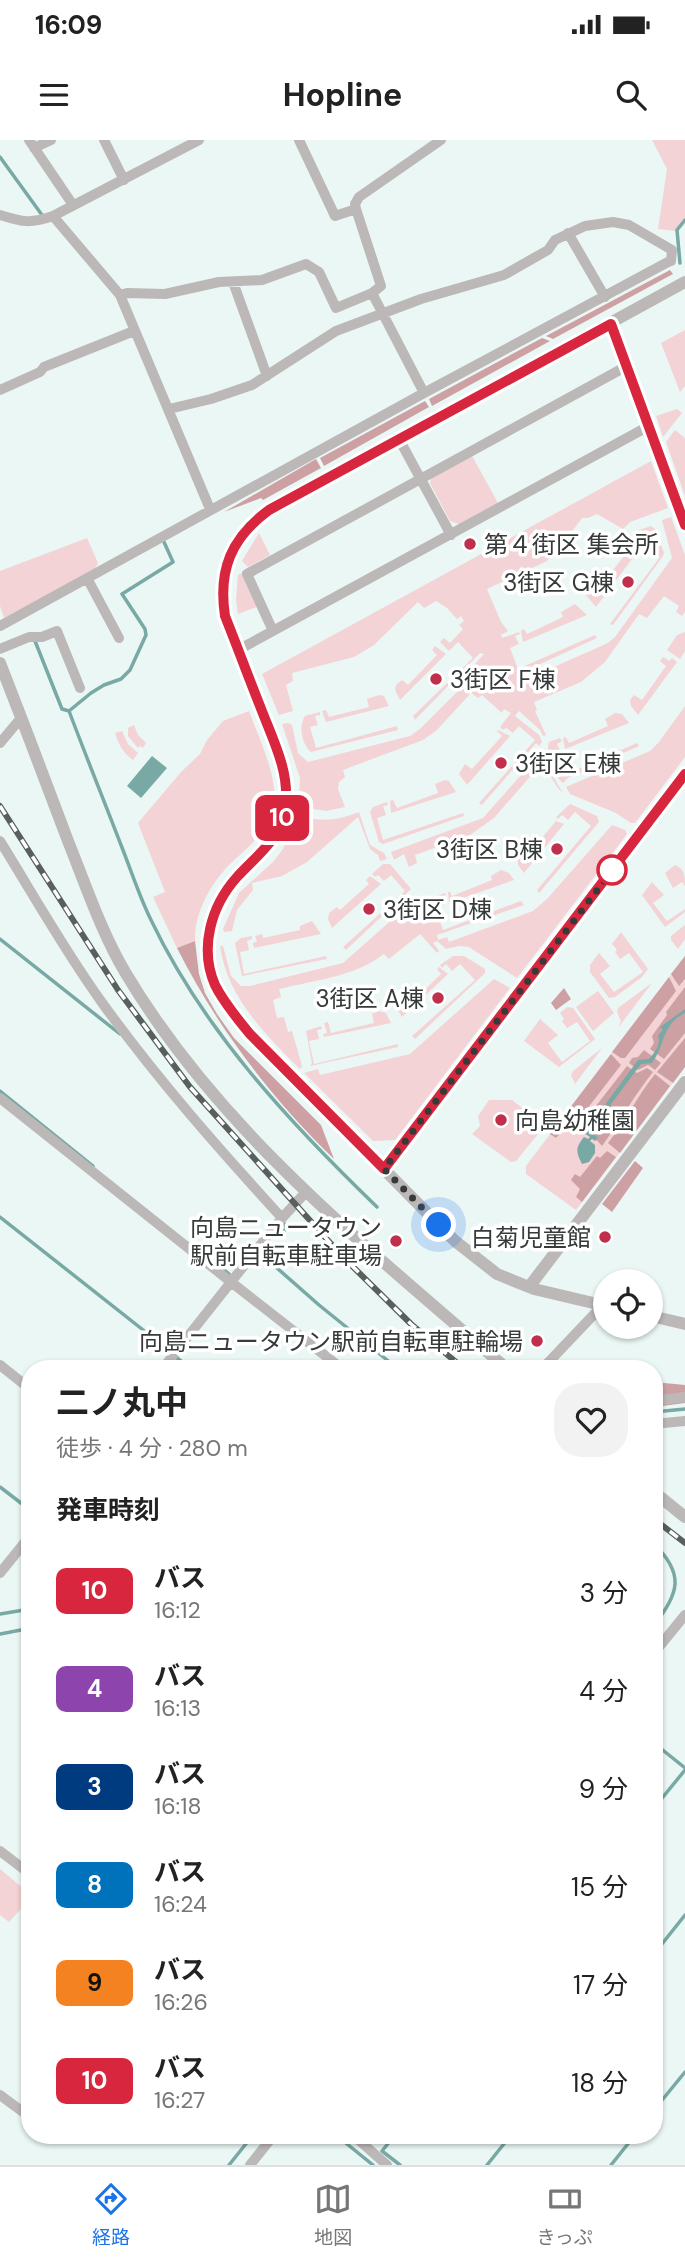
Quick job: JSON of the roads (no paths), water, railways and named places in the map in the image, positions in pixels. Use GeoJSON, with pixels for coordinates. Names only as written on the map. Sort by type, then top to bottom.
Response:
{"type":"FeatureCollection","features":[{"type":"Feature","properties":{"kind":"street"},"geometry":{"type":"LineString","coordinates":[[51,140],[32,144],[73,205]]}},
{"type":"Feature","properties":{"kind":"street"},"geometry":{"type":"LineString","coordinates":[[104,140],[124,180]]}},
{"type":"Feature","properties":{"kind":"street"},"geometry":{"type":"LineString","coordinates":[[0,215],[25,222],[53,216],[199,140]]}},
{"type":"Feature","properties":{"kind":"street"},"geometry":{"type":"LineString","coordinates":[[299,140],[335,216],[356,209]]}},
{"type":"Feature","properties":{"kind":"street"},"geometry":{"type":"LineString","coordinates":[[120,295],[165,294],[219,282],[261,280],[306,264],[319,272],[336,308],[372,293],[381,286],[355,204],[359,197],[440,140]]}},
{"type":"Feature","properties":{"kind":"street"},"geometry":{"type":"LineString","coordinates":[[53,216],[120,295],[210,509]]}},
{"type":"Feature","properties":{"kind":"street"},"geometry":{"type":"LineString","coordinates":[[0,626],[210,509],[605,298],[671,261],[671,250],[629,225],[613,222],[588,225],[555,240],[548,250],[504,275],[421,299],[336,331],[252,385],[169,409]]}},
{"type":"Feature","properties":{"kind":"street"},"geometry":{"type":"LineString","coordinates":[[568,233],[605,298]]}},
{"type":"Feature","properties":{"kind":"street"},"geometry":{"type":"LineString","coordinates":[[233,282],[267,376]]}},
{"type":"Feature","properties":{"kind":"street"},"geometry":{"type":"LineString","coordinates":[[593,1303],[528,1287],[497,1274],[454,1241],[249,1033],[221,994],[209,968],[207,951],[219,899],[278,832],[285,808],[283,764],[225,616],[223,587],[229,559],[238,539],[269,510],[685,282]]}},
{"type":"Feature","properties":{"kind":"street"},"geometry":{"type":"LineString","coordinates":[[372,293],[424,393]]}},
{"type":"Feature","properties":{"kind":"street"},"geometry":{"type":"LineString","coordinates":[[611,324],[685,525]]}},
{"type":"Feature","properties":{"kind":"street"},"geometry":{"type":"LineString","coordinates":[[0,390],[40,372],[44,367],[134,331]]}},
{"type":"Feature","properties":{"kind":"street"},"geometry":{"type":"LineString","coordinates":[[273,631],[247,575],[627,366]]}},
{"type":"Feature","properties":{"kind":"street"},"geometry":{"type":"LineString","coordinates":[[238,649],[649,426]]}},
{"type":"Feature","properties":{"kind":"street"},"geometry":{"type":"LineString","coordinates":[[399,439],[451,534]]}},
{"type":"Feature","properties":{"kind":"street"},"geometry":{"type":"LineString","coordinates":[[87,578],[119,638]]}},
{"type":"Feature","properties":{"kind":"street"},"geometry":{"type":"LineString","coordinates":[[0,649],[29,637],[42,637],[57,631],[80,688]]}},
{"type":"Feature","properties":{"kind":"street"},"geometry":{"type":"LineString","coordinates":[[0,663],[96,912],[125,972],[145,1003],[214,1095],[256,1144],[306,1192],[497,1360]]}},
{"type":"Feature","properties":{"kind":"street"},"geometry":{"type":"LineString","coordinates":[[0,743],[21,718]]}},
{"type":"Feature","properties":{"kind":"street"},"geometry":{"type":"LineString","coordinates":[[384,1169],[685,774]]}},
{"type":"Feature","properties":{"kind":"street"},"geometry":{"type":"LineString","coordinates":[[0,841],[101,1002],[192,1119],[282,1218]]}},
{"type":"Feature","properties":{"kind":"street"},"geometry":{"type":"LineString","coordinates":[[528,1287],[685,1082]]}},
{"type":"Feature","properties":{"kind":"street"},"geometry":{"type":"LineString","coordinates":[[0,1098],[331,1360]]}},
{"type":"Feature","properties":{"kind":"street"},"geometry":{"type":"LineString","coordinates":[[169,1360],[282,1218],[306,1192]]}},
{"type":"Feature","properties":{"kind":"street"},"geometry":{"type":"LineString","coordinates":[[551,1360],[593,1317]]}},
{"type":"Feature","properties":{"kind":"street"},"geometry":{"type":"LineString","coordinates":[[663,1319],[685,1324]]}},
{"type":"Feature","properties":{"kind":"street"},"geometry":{"type":"LineString","coordinates":[[0,1365],[21,1382]]}},
{"type":"Feature","properties":{"kind":"street"},"geometry":{"type":"LineString","coordinates":[[663,1400],[685,1397]]}},
{"type":"Feature","properties":{"kind":"street"},"geometry":{"type":"LineString","coordinates":[[663,1423],[685,1421]]}},
{"type":"Feature","properties":{"kind":"street"},"geometry":{"type":"LineString","coordinates":[[663,1499],[685,1517]]}},
{"type":"Feature","properties":{"kind":"street"},"geometry":{"type":"LineString","coordinates":[[0,1573],[21,1547]]}},
{"type":"Feature","properties":{"kind":"street"},"geometry":{"type":"LineString","coordinates":[[663,1637],[685,1615]]}},
{"type":"Feature","properties":{"kind":"street"},"geometry":{"type":"LineString","coordinates":[[0,1850],[21,1867]]}},
{"type":"Feature","properties":{"kind":"street"},"geometry":{"type":"LineString","coordinates":[[0,2095],[21,2111]]}},
{"type":"Feature","properties":{"kind":"street"},"geometry":{"type":"LineString","coordinates":[[250,2165],[267,2144]]}},
{"type":"Feature","properties":{"kind":"street"},"geometry":{"type":"LineString","coordinates":[[363,2144],[387,2165]]}},
{"type":"Feature","properties":{"kind":"water"},"geometry":{"type":"Polygon","coordinates":[[[152,756],[167,768],[141,798],[127,786],[152,756]]]}},
{"type":"Feature","properties":{"kind":"water"},"geometry":{"type":"Polygon","coordinates":[[[685,1009],[685,1013],[668,1029],[652,1063],[641,1064],[591,1131],[598,1138],[590,1141],[595,1145],[595,1153],[589,1162],[582,1164],[578,1147],[584,1137],[590,1137],[584,1133],[638,1060],[649,1059],[653,1054],[658,1045],[658,1035],[663,1030],[660,1027],[685,1009]]]}},
{"type":"Feature","properties":{"kind":"waterway"},"geometry":{"type":"LineString","coordinates":[[0,157],[42,215]]}},
{"type":"Feature","properties":{"kind":"waterway"},"geometry":{"type":"LineString","coordinates":[[680,263],[677,230],[685,220]]}},
{"type":"Feature","properties":{"kind":"waterway"},"geometry":{"type":"LineString","coordinates":[[164,542],[173,562],[122,594],[145,629],[146,635],[130,670],[121,679],[91,693],[69,711],[147,911],[172,961],[196,1000],[281,1108],[377,1207]]}},
{"type":"Feature","properties":{"kind":"waterway"},"geometry":{"type":"LineString","coordinates":[[35,641],[62,709],[69,711]]}},
{"type":"Feature","properties":{"kind":"waterway"},"geometry":{"type":"LineString","coordinates":[[0,939],[120,1034]]}},
{"type":"Feature","properties":{"kind":"waterway"},"geometry":{"type":"LineString","coordinates":[[0,1091],[93,1166]]}},
{"type":"Feature","properties":{"kind":"waterway"},"geometry":{"type":"LineString","coordinates":[[0,1217],[171,1352]]}},
{"type":"Feature","properties":{"kind":"waterway"},"geometry":{"type":"LineString","coordinates":[[283,1232],[286,1229],[285,1224]]}},
{"type":"Feature","properties":{"kind":"waterway"},"geometry":{"type":"LineString","coordinates":[[269,1248],[266,1254],[269,1261],[387,1360]]}},
{"type":"Feature","properties":{"kind":"waterway"},"geometry":{"type":"LineString","coordinates":[[217,1264],[229,1274]]}},
{"type":"Feature","properties":{"kind":"waterway"},"geometry":{"type":"LineString","coordinates":[[663,1411],[685,1409]]}},
{"type":"Feature","properties":{"kind":"waterway"},"geometry":{"type":"LineString","coordinates":[[0,1487],[21,1503]]}},
{"type":"Feature","properties":{"kind":"waterway"},"geometry":{"type":"LineString","coordinates":[[663,1554],[671,1565],[675,1584],[663,1612]]}},
{"type":"Feature","properties":{"kind":"waterway"},"geometry":{"type":"LineString","coordinates":[[0,1614],[21,1610]]}},
{"type":"Feature","properties":{"kind":"waterway"},"geometry":{"type":"LineString","coordinates":[[0,1634],[21,1630]]}},
{"type":"Feature","properties":{"kind":"waterway"},"geometry":{"type":"LineString","coordinates":[[663,1750],[685,1768]]}},
{"type":"Feature","properties":{"kind":"waterway"},"geometry":{"type":"LineString","coordinates":[[663,1797],[685,1770]]}},
{"type":"Feature","properties":{"kind":"waterway"},"geometry":{"type":"LineString","coordinates":[[663,1943],[685,1915]]}},
{"type":"Feature","properties":{"kind":"waterway"},"geometry":{"type":"LineString","coordinates":[[663,2099],[685,2072]]}},
{"type":"Feature","properties":{"kind":"waterway"},"geometry":{"type":"LineString","coordinates":[[229,2165],[246,2144]]}},
{"type":"Feature","properties":{"kind":"waterway"},"geometry":{"type":"LineString","coordinates":[[347,2144],[373,2165]]}},
{"type":"Feature","properties":{"kind":"waterway"},"geometry":{"type":"LineString","coordinates":[[388,2144],[382,2151],[400,2165]]}},
{"type":"Feature","properties":{"kind":"waterway"},"geometry":{"type":"LineString","coordinates":[[487,2165],[504,2144]]}},
{"type":"Feature","properties":{"kind":"waterway"},"geometry":{"type":"LineString","coordinates":[[611,2165],[628,2144]]}},
{"type":"Feature","properties":{"kind":"railway"},"geometry":{"type":"LineString","coordinates":[[0,806],[118,990],[190,1087],[342,1256],[411,1324],[454,1360]]}},
{"type":"Feature","properties":{"kind":"railway"},"geometry":{"type":"LineString","coordinates":[[663,1526],[685,1543]]}},
{"type":"Feature","properties":{"kind":"place","name":"第４街区 集会所"},"geometry":{"type":"Point","coordinates":[470,544]}},
{"type":"Feature","properties":{"kind":"place","name":"3街区 G棟"},"geometry":{"type":"Point","coordinates":[628,582]}},
{"type":"Feature","properties":{"kind":"place","name":"3街区 F棟"},"geometry":{"type":"Point","coordinates":[436,679]}},
{"type":"Feature","properties":{"kind":"place","name":"3街区 E棟"},"geometry":{"type":"Point","coordinates":[501,763]}},
{"type":"Feature","properties":{"kind":"place","name":"3街区 B棟"},"geometry":{"type":"Point","coordinates":[557,849]}},
{"type":"Feature","properties":{"kind":"place","name":"3街区 D棟"},"geometry":{"type":"Point","coordinates":[369,909]}},
{"type":"Feature","properties":{"kind":"place","name":"3街区 A棟"},"geometry":{"type":"Point","coordinates":[438,998]}},
{"type":"Feature","properties":{"kind":"place","name":"向島幼稚園"},"geometry":{"type":"Point","coordinates":[501,1120]}},
{"type":"Feature","properties":{"kind":"place","name":"白菊児童館"},"geometry":{"type":"Point","coordinates":[605,1237]}},
{"type":"Feature","properties":{"kind":"place","name":"向島ニュータウン 駅前自転車駐車場"},"geometry":{"type":"Point","coordinates":[396,1241]}},
{"type":"Feature","properties":{"kind":"place","name":"向島ニュータウン駅前自転車駐輪場"},"geometry":{"type":"Point","coordinates":[537,1341]}}]}
